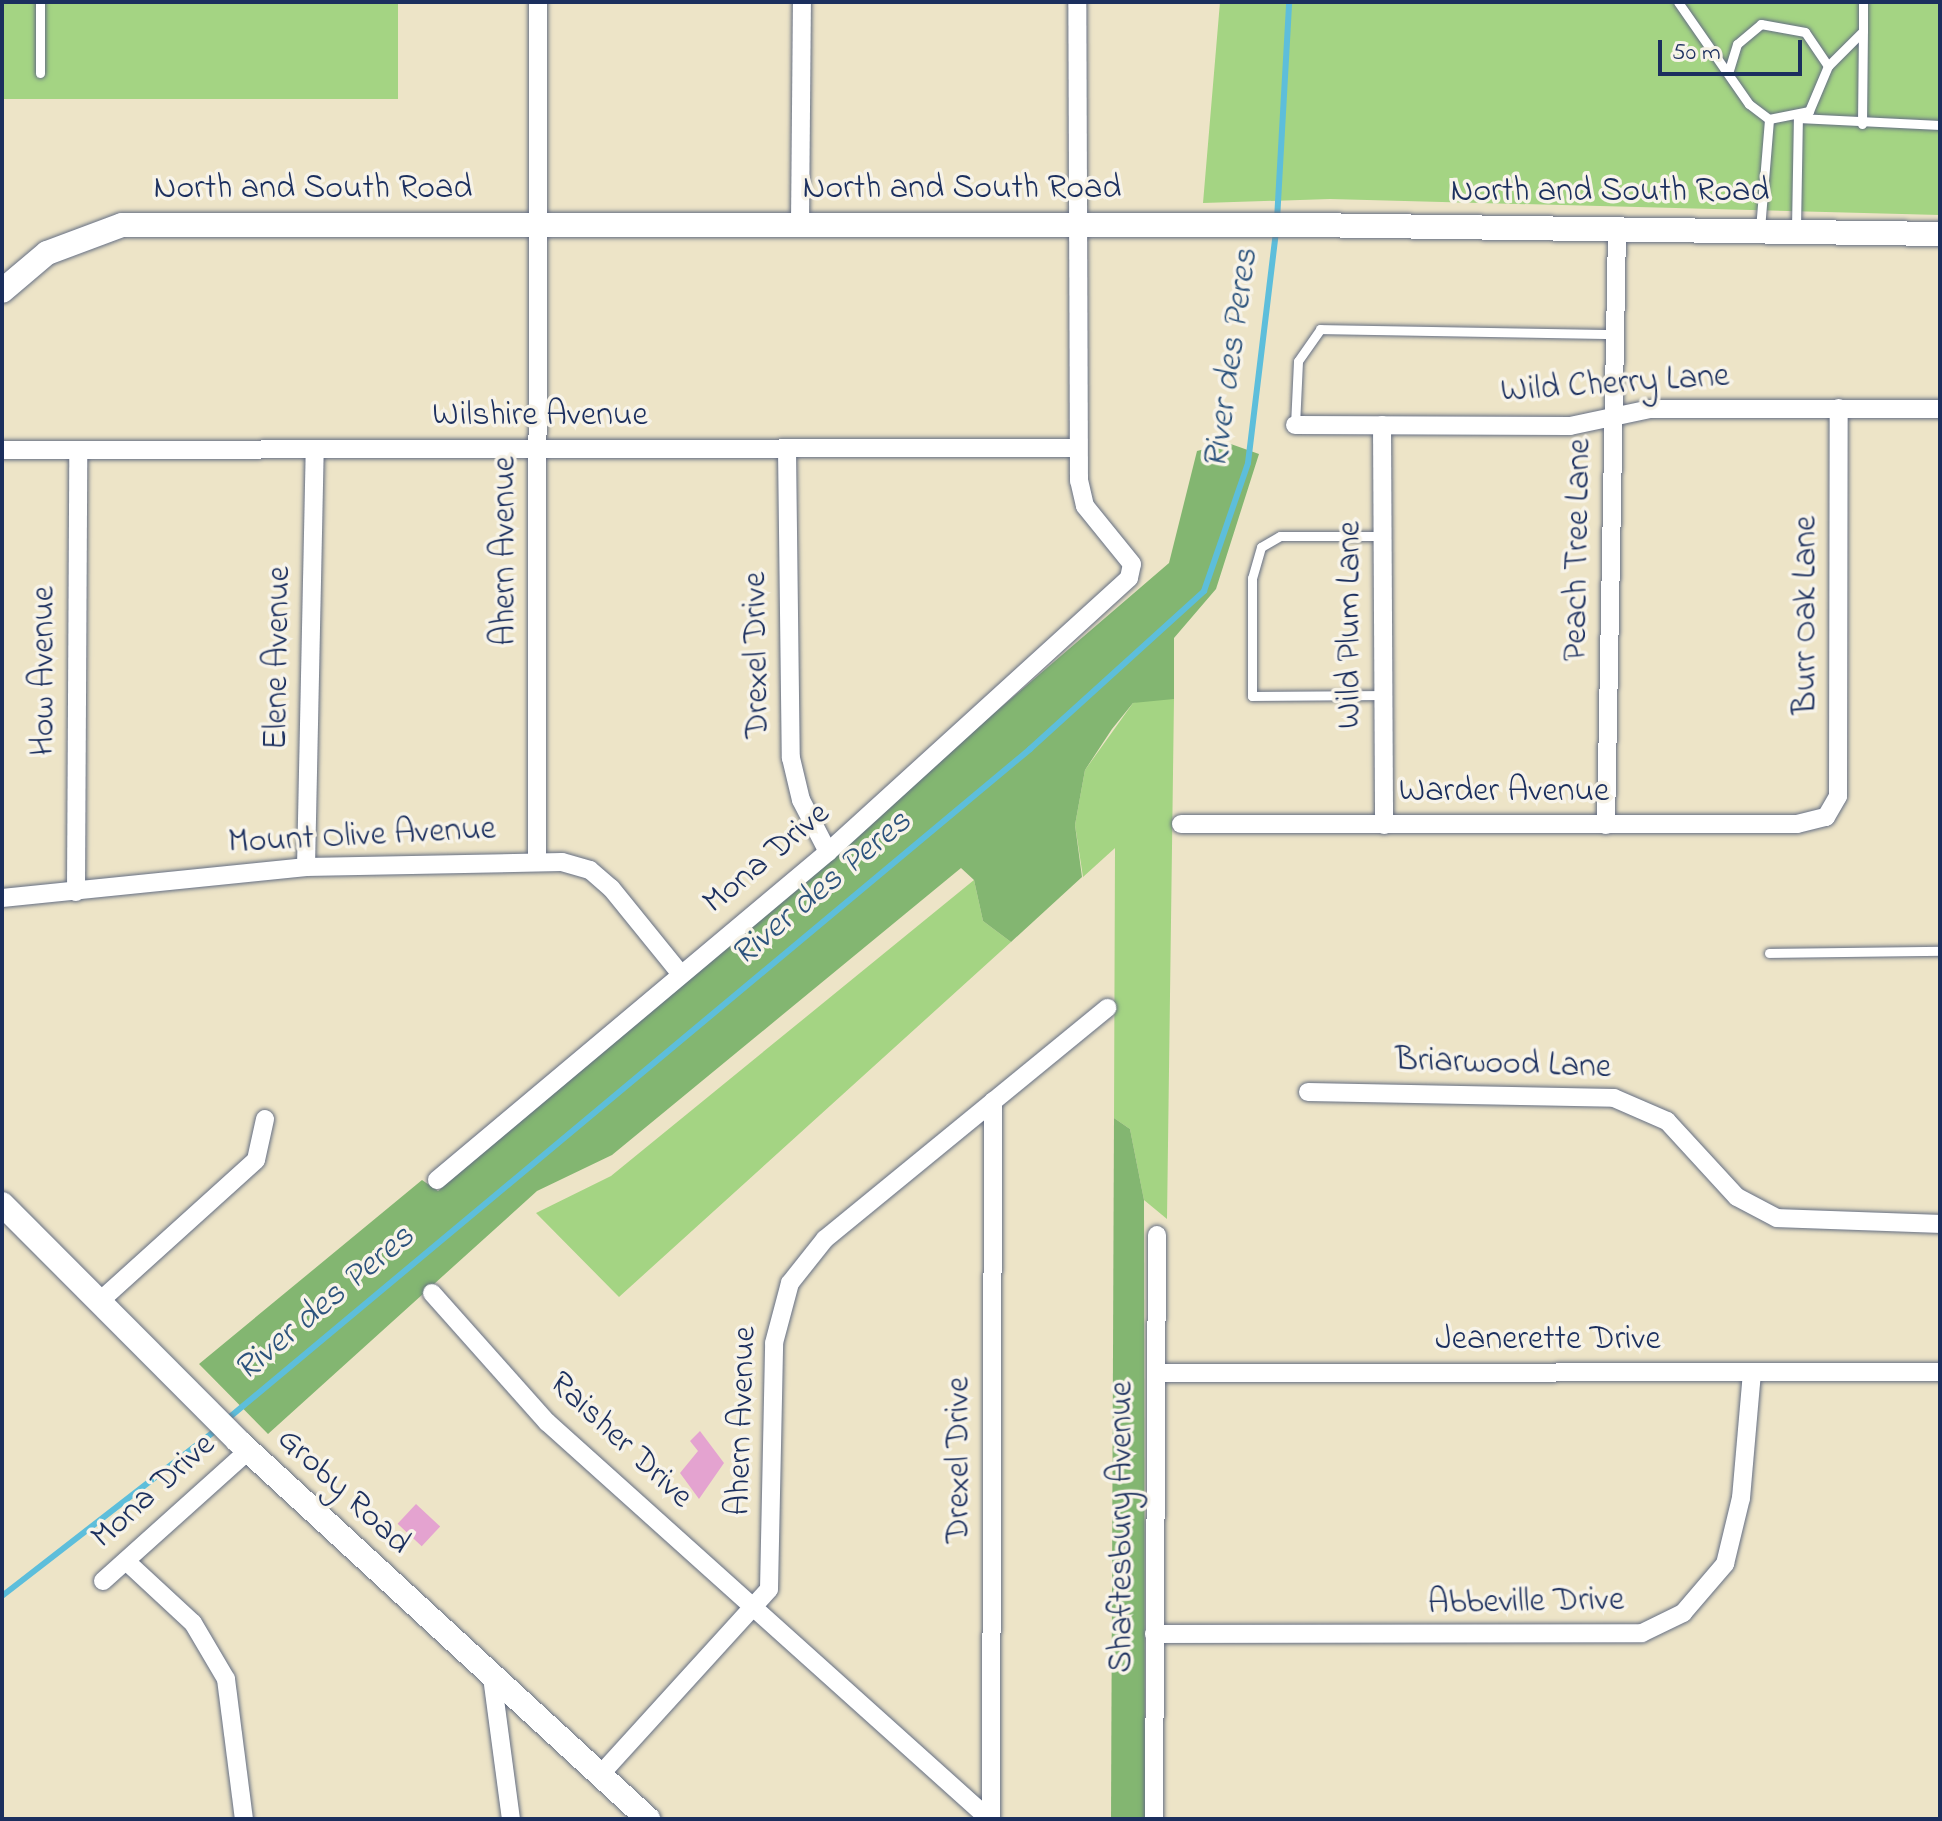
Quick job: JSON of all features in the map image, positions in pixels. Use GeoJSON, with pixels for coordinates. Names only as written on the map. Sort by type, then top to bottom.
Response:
{"type":"FeatureCollection","features":[{"type":"Feature","properties":{"kind":"street","name":"Ahern Avenue"},"geometry":{"type":"LineString","coordinates":[[537,860],[538,2]]}},
{"type":"Feature","properties":{"kind":"street"},"geometry":{"type":"LineString","coordinates":[[800,224],[802,2]]}},
{"type":"Feature","properties":{"kind":"street"},"geometry":{"type":"LineString","coordinates":[[1077,2],[1078,448]]}},
{"type":"Feature","properties":{"kind":"street","name":"North and South Road"},"geometry":{"type":"LineString","coordinates":[[2,291],[47,253],[122,225],[1305,225],[1796,228],[1940,234]]}},
{"type":"Feature","properties":{"kind":"street","name":"Peach Tree Lane"},"geometry":{"type":"LineString","coordinates":[[1606,825],[1617,228]]}},
{"type":"Feature","properties":{"kind":"street","name":"Burr Oak Lane"},"geometry":{"type":"LineString","coordinates":[[1826,817],[1838,796],[1839,408]]}},
{"type":"Feature","properties":{"kind":"street","name":"Wild Cherry Lane"},"geometry":{"type":"LineString","coordinates":[[1295,425],[1570,426],[1650,409],[1940,409]]}},
{"type":"Feature","properties":{"kind":"street","name":"Wild Plum Lane"},"geometry":{"type":"LineString","coordinates":[[1382,425],[1384,825]]}},
{"type":"Feature","properties":{"kind":"street","name":"Wilshire Avenue"},"geometry":{"type":"LineString","coordinates":[[2,450],[1078,448]]}},
{"type":"Feature","properties":{"kind":"street","name":"Mona Drive"},"geometry":{"type":"LineString","coordinates":[[437,1180],[679,972],[828,852],[1129,578],[1132,564],[1085,506],[1078,448]]}},
{"type":"Feature","properties":{"kind":"street","name":"Drexel Drive"},"geometry":{"type":"LineString","coordinates":[[787,449],[791,758],[801,800],[828,852]]}},
{"type":"Feature","properties":{"kind":"street","name":"How Avenue"},"geometry":{"type":"LineString","coordinates":[[76,892],[78,450]]}},
{"type":"Feature","properties":{"kind":"street","name":"Elene Avenue"},"geometry":{"type":"LineString","coordinates":[[306,867],[315,450]]}},
{"type":"Feature","properties":{"kind":"street","name":"Warder Avenue"},"geometry":{"type":"LineString","coordinates":[[1181,824],[1797,824],[1826,817]]}},
{"type":"Feature","properties":{"kind":"street","name":"Mount Olive Avenue"},"geometry":{"type":"LineString","coordinates":[[2,898],[306,867],[537,860],[590,870],[679,972]]}},
{"type":"Feature","properties":{"kind":"street","name":"Ahern Avenue"},"geometry":{"type":"LineString","coordinates":[[600,1775],[769,1589],[774,1343],[790,1283],[825,1239],[1107,1008]]}},
{"type":"Feature","properties":{"kind":"street","name":"Briarwood Lane"},"geometry":{"type":"LineString","coordinates":[[1308,1092],[1614,1098],[1667,1121],[1737,1197],[1777,1218],[1940,1224]]}},
{"type":"Feature","properties":{"kind":"street","name":"Drexel Drive"},"geometry":{"type":"LineString","coordinates":[[990,1819],[993,1101]]}},
{"type":"Feature","properties":{"kind":"street"},"geometry":{"type":"LineString","coordinates":[[100,1301],[256,1160],[265,1119]]}},
{"type":"Feature","properties":{"kind":"street","name":"Groby Road"},"geometry":{"type":"LineString","coordinates":[[2,1204],[243,1446],[648,1819]]}},
{"type":"Feature","properties":{"kind":"street","name":"Shaftesbury Avenue"},"geometry":{"type":"LineString","coordinates":[[1154,1819],[1157,1235]]}},
{"type":"Feature","properties":{"kind":"street","name":"Raisher Drive"},"geometry":{"type":"LineString","coordinates":[[432,1293],[547,1422],[990,1819]]}},
{"type":"Feature","properties":{"kind":"street","name":"Jeanerette Drive"},"geometry":{"type":"LineString","coordinates":[[1156,1373],[1940,1372]]}},
{"type":"Feature","properties":{"kind":"street","name":"Abbeville Drive"},"geometry":{"type":"LineString","coordinates":[[1154,1634],[1642,1633],[1699,1600],[1725,1564],[1741,1498],[1752,1373]]}},
{"type":"Feature","properties":{"kind":"street","name":"Mona Drive"},"geometry":{"type":"LineString","coordinates":[[103,1581],[243,1446]]}},
{"type":"Feature","properties":{"kind":"street"},"geometry":{"type":"LineString","coordinates":[[126,1561],[193,1623],[226,1679],[244,1819]]}},
{"type":"Feature","properties":{"kind":"street"},"geometry":{"type":"LineString","coordinates":[[492,1677],[511,1819]]}},
{"type":"Feature","properties":{"kind":"lane"},"geometry":{"type":"LineString","coordinates":[[40,2],[40,73]]}},
{"type":"Feature","properties":{"kind":"lane"},"geometry":{"type":"LineString","coordinates":[[1678,2],[1728,73],[1769,119],[1760,229]]}},
{"type":"Feature","properties":{"kind":"lane"},"geometry":{"type":"LineString","coordinates":[[1862,124],[1863,2]]}},
{"type":"Feature","properties":{"kind":"lane"},"geometry":{"type":"LineString","coordinates":[[1728,73],[1737,44],[1761,24],[1805,32],[1828,66]]}},
{"type":"Feature","properties":{"kind":"lane"},"geometry":{"type":"LineString","coordinates":[[1796,228],[1798,118],[1818,98],[1828,66],[1863,31]]}},
{"type":"Feature","properties":{"kind":"lane"},"geometry":{"type":"LineString","coordinates":[[1769,119],[1940,125]]}},
{"type":"Feature","properties":{"kind":"lane"},"geometry":{"type":"LineString","coordinates":[[1295,425],[1298,361],[1320,329],[1615,334]]}},
{"type":"Feature","properties":{"kind":"lane"},"geometry":{"type":"LineString","coordinates":[[1383,536],[1280,536],[1261,547],[1252,578],[1252,696],[1383,695]]}},
{"type":"Feature","properties":{"kind":"lane"},"geometry":{"type":"LineString","coordinates":[[1769,953],[1940,951]]}},
{"type":"Feature","properties":{"kind":"green space"},"geometry":{"type":"Polygon","coordinates":[[[2,2],[398,2],[398,99],[2,99],[2,2]]]}},
{"type":"Feature","properties":{"kind":"green space"},"geometry":{"type":"Polygon","coordinates":[[[1220,2],[1940,2],[1940,215],[1330,199],[1203,203],[1220,2]]]}},
{"type":"Feature","properties":{"kind":"green space"},"geometry":{"type":"Polygon","coordinates":[[[1228,443],[1259,454],[1216,589],[1174,638],[1174,699],[1133,703],[1112,729],[1085,770],[1075,825],[1082,877],[1011,942],[983,921],[974,880],[961,868],[612,1155],[537,1191],[268,1434],[199,1364],[422,1180],[438,1191],[1169,563],[1197,451],[1228,443]]]}},
{"type":"Feature","properties":{"kind":"green space"},"geometry":{"type":"Polygon","coordinates":[[[1157,696],[1174,699],[1167,1219],[1144,1200],[1130,1129],[1114,1118],[1115,848],[1083,877],[1075,825],[1085,770],[1133,703],[1157,696]]]}},
{"type":"Feature","properties":{"kind":"green space"},"geometry":{"type":"Polygon","coordinates":[[[974,880],[983,921],[1011,942],[619,1297],[536,1213],[611,1176],[974,880]]]}},
{"type":"Feature","properties":{"kind":"green space"},"geometry":{"type":"Polygon","coordinates":[[[1114,1118],[1130,1129],[1144,1200],[1145,1819],[1111,1819],[1114,1118]]]}},
{"type":"Feature","properties":{"kind":"building"},"geometry":{"type":"Polygon","coordinates":[[[700,1431],[724,1463],[699,1499],[680,1473],[698,1451],[690,1441],[700,1431]]]}},
{"type":"Feature","properties":{"kind":"building"},"geometry":{"type":"Polygon","coordinates":[[[416,1504],[440,1527],[422,1546],[398,1524],[416,1504]]]}},
{"type":"Feature","properties":{"kind":"waterway","name":"River des Peres"},"geometry":{"type":"LineString","coordinates":[[1277,220],[1289,2]]}},
{"type":"Feature","properties":{"kind":"waterway","name":"River des Peres"},"geometry":{"type":"LineString","coordinates":[[225,1421],[1030,749],[1204,591],[1248,463],[1276,231]]}},
{"type":"Feature","properties":{"kind":"waterway","name":"River des Peres"},"geometry":{"type":"LineString","coordinates":[[2,1596],[217,1429]]}}]}
